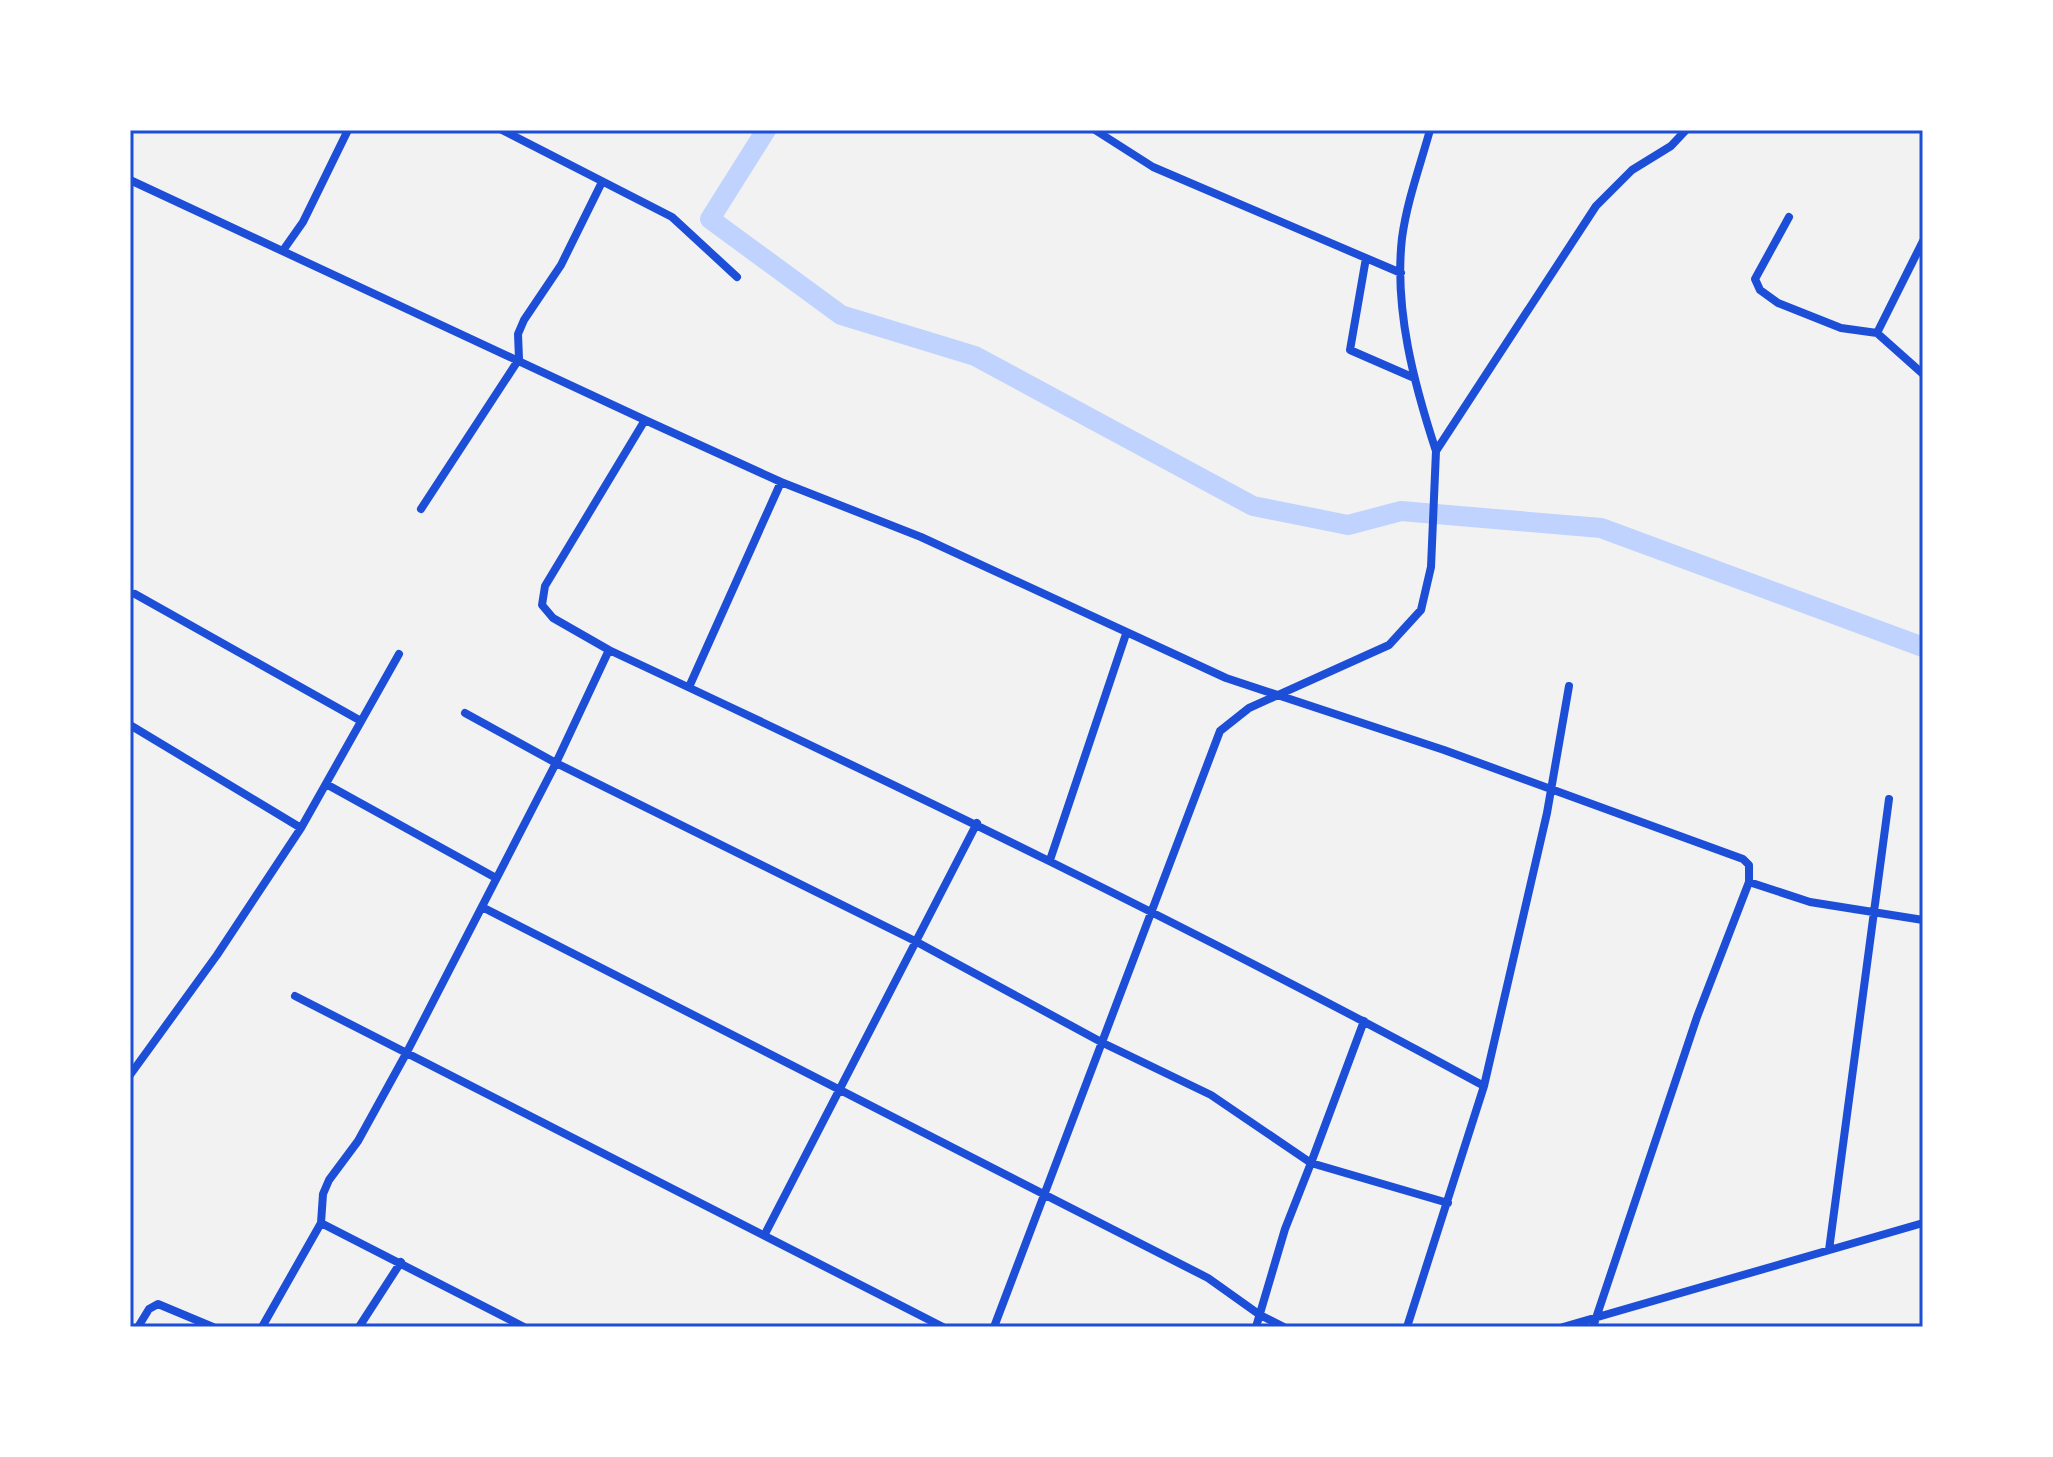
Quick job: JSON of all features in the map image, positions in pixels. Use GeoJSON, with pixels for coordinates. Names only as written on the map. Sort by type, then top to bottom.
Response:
{"type":"FeatureCollection","features":[{"type":"Feature","properties":{"kind":"street"},"geometry":{"type":"LineString","coordinates":[[284,249],[303,222],[348,130]]}},
{"type":"Feature","properties":{"kind":"street"},"geometry":{"type":"LineString","coordinates":[[502,130],[680,222],[737,277]]}},
{"type":"Feature","properties":{"kind":"street"},"geometry":{"type":"LineString","coordinates":[[1095,130],[1153,167],[1401,273]]}},
{"type":"Feature","properties":{"kind":"street"},"geometry":{"type":"LineString","coordinates":[[994,1327],[1220,731],[1234,717],[1389,645],[1421,610],[1432,553],[1436,451],[1412,377],[1401,273],[1408,205],[1430,130]]}},
{"type":"Feature","properties":{"kind":"street"},"geometry":{"type":"LineString","coordinates":[[1436,451],[1596,206],[1632,170],[1671,146],[1686,130]]}},
{"type":"Feature","properties":{"kind":"street"},"geometry":{"type":"LineString","coordinates":[[130,180],[781,482],[921,537],[1126,634],[1277,696],[1551,788],[1735,855],[1749,865],[1749,882],[1687,1045],[1593,1327]]}},
{"type":"Feature","properties":{"kind":"street"},"geometry":{"type":"LineString","coordinates":[[421,509],[519,359],[518,334],[524,320],[561,265],[602,182]]}},
{"type":"Feature","properties":{"kind":"street"},"geometry":{"type":"LineString","coordinates":[[1789,217],[1755,279],[1760,290],[1778,303],[1841,328],[1877,333],[1923,374]]}},
{"type":"Feature","properties":{"kind":"street"},"geometry":{"type":"LineString","coordinates":[[1877,333],[1923,241]]}},
{"type":"Feature","properties":{"kind":"street"},"geometry":{"type":"LineString","coordinates":[[1366,258],[1350,350],[1412,377]]}},
{"type":"Feature","properties":{"kind":"street"},"geometry":{"type":"LineString","coordinates":[[645,420],[617,461],[541,595],[546,613],[609,650],[977,823],[1151,910],[1484,1086]]}},
{"type":"Feature","properties":{"kind":"street"},"geometry":{"type":"LineString","coordinates":[[689,687],[781,482]]}},
{"type":"Feature","properties":{"kind":"street"},"geometry":{"type":"LineString","coordinates":[[135,594],[361,721]]}},
{"type":"Feature","properties":{"kind":"street"},"geometry":{"type":"LineString","coordinates":[[1050,860],[1126,634]]}},
{"type":"Feature","properties":{"kind":"street"},"geometry":{"type":"LineString","coordinates":[[262,1327],[321,1223],[323,1194],[329,1180],[358,1141],[407,1052],[556,763],[609,650]]}},
{"type":"Feature","properties":{"kind":"street"},"geometry":{"type":"LineString","coordinates":[[130,1075],[217,955],[301,828],[399,654]]}},
{"type":"Feature","properties":{"kind":"street"},"geometry":{"type":"LineString","coordinates":[[1407,1327],[1484,1086],[1551,788],[1569,686]]}},
{"type":"Feature","properties":{"kind":"street"},"geometry":{"type":"LineString","coordinates":[[465,713],[556,763],[915,941],[1103,1043],[1211,1095],[1247,1116],[1311,1163],[1448,1203]]}},
{"type":"Feature","properties":{"kind":"street"},"geometry":{"type":"LineString","coordinates":[[130,725],[301,828]]}},
{"type":"Feature","properties":{"kind":"street"},"geometry":{"type":"LineString","coordinates":[[326,784],[496,878]]}},
{"type":"Feature","properties":{"kind":"street"},"geometry":{"type":"LineString","coordinates":[[1829,1250],[1889,799]]}},
{"type":"Feature","properties":{"kind":"street"},"geometry":{"type":"LineString","coordinates":[[765,1234],[977,823]]}},
{"type":"Feature","properties":{"kind":"street"},"geometry":{"type":"LineString","coordinates":[[1749,882],[1810,902],[1876,910],[1923,920]]}},
{"type":"Feature","properties":{"kind":"street"},"geometry":{"type":"LineString","coordinates":[[482,907],[1208,1278],[1260,1315],[1284,1327]]}},
{"type":"Feature","properties":{"kind":"street"},"geometry":{"type":"LineString","coordinates":[[295,996],[943,1327]]}},
{"type":"Feature","properties":{"kind":"street"},"geometry":{"type":"LineString","coordinates":[[1256,1327],[1285,1229],[1364,1021]]}},
{"type":"Feature","properties":{"kind":"street"},"geometry":{"type":"LineString","coordinates":[[321,1223],[524,1327]]}},
{"type":"Feature","properties":{"kind":"street"},"geometry":{"type":"LineString","coordinates":[[1563,1327],[1923,1223]]}},
{"type":"Feature","properties":{"kind":"street"},"geometry":{"type":"LineString","coordinates":[[359,1327],[401,1262]]}},
{"type":"Feature","properties":{"kind":"street"},"geometry":{"type":"LineString","coordinates":[[138,1327],[149,1309],[158,1304],[213,1327]]}},
{"type":"Feature","properties":{"kind":"waterway"},"geometry":{"type":"LineString","coordinates":[[766,130],[710,219],[841,315],[975,356],[1253,506],[1348,525],[1401,511],[1601,528],[1923,647]]}}]}
